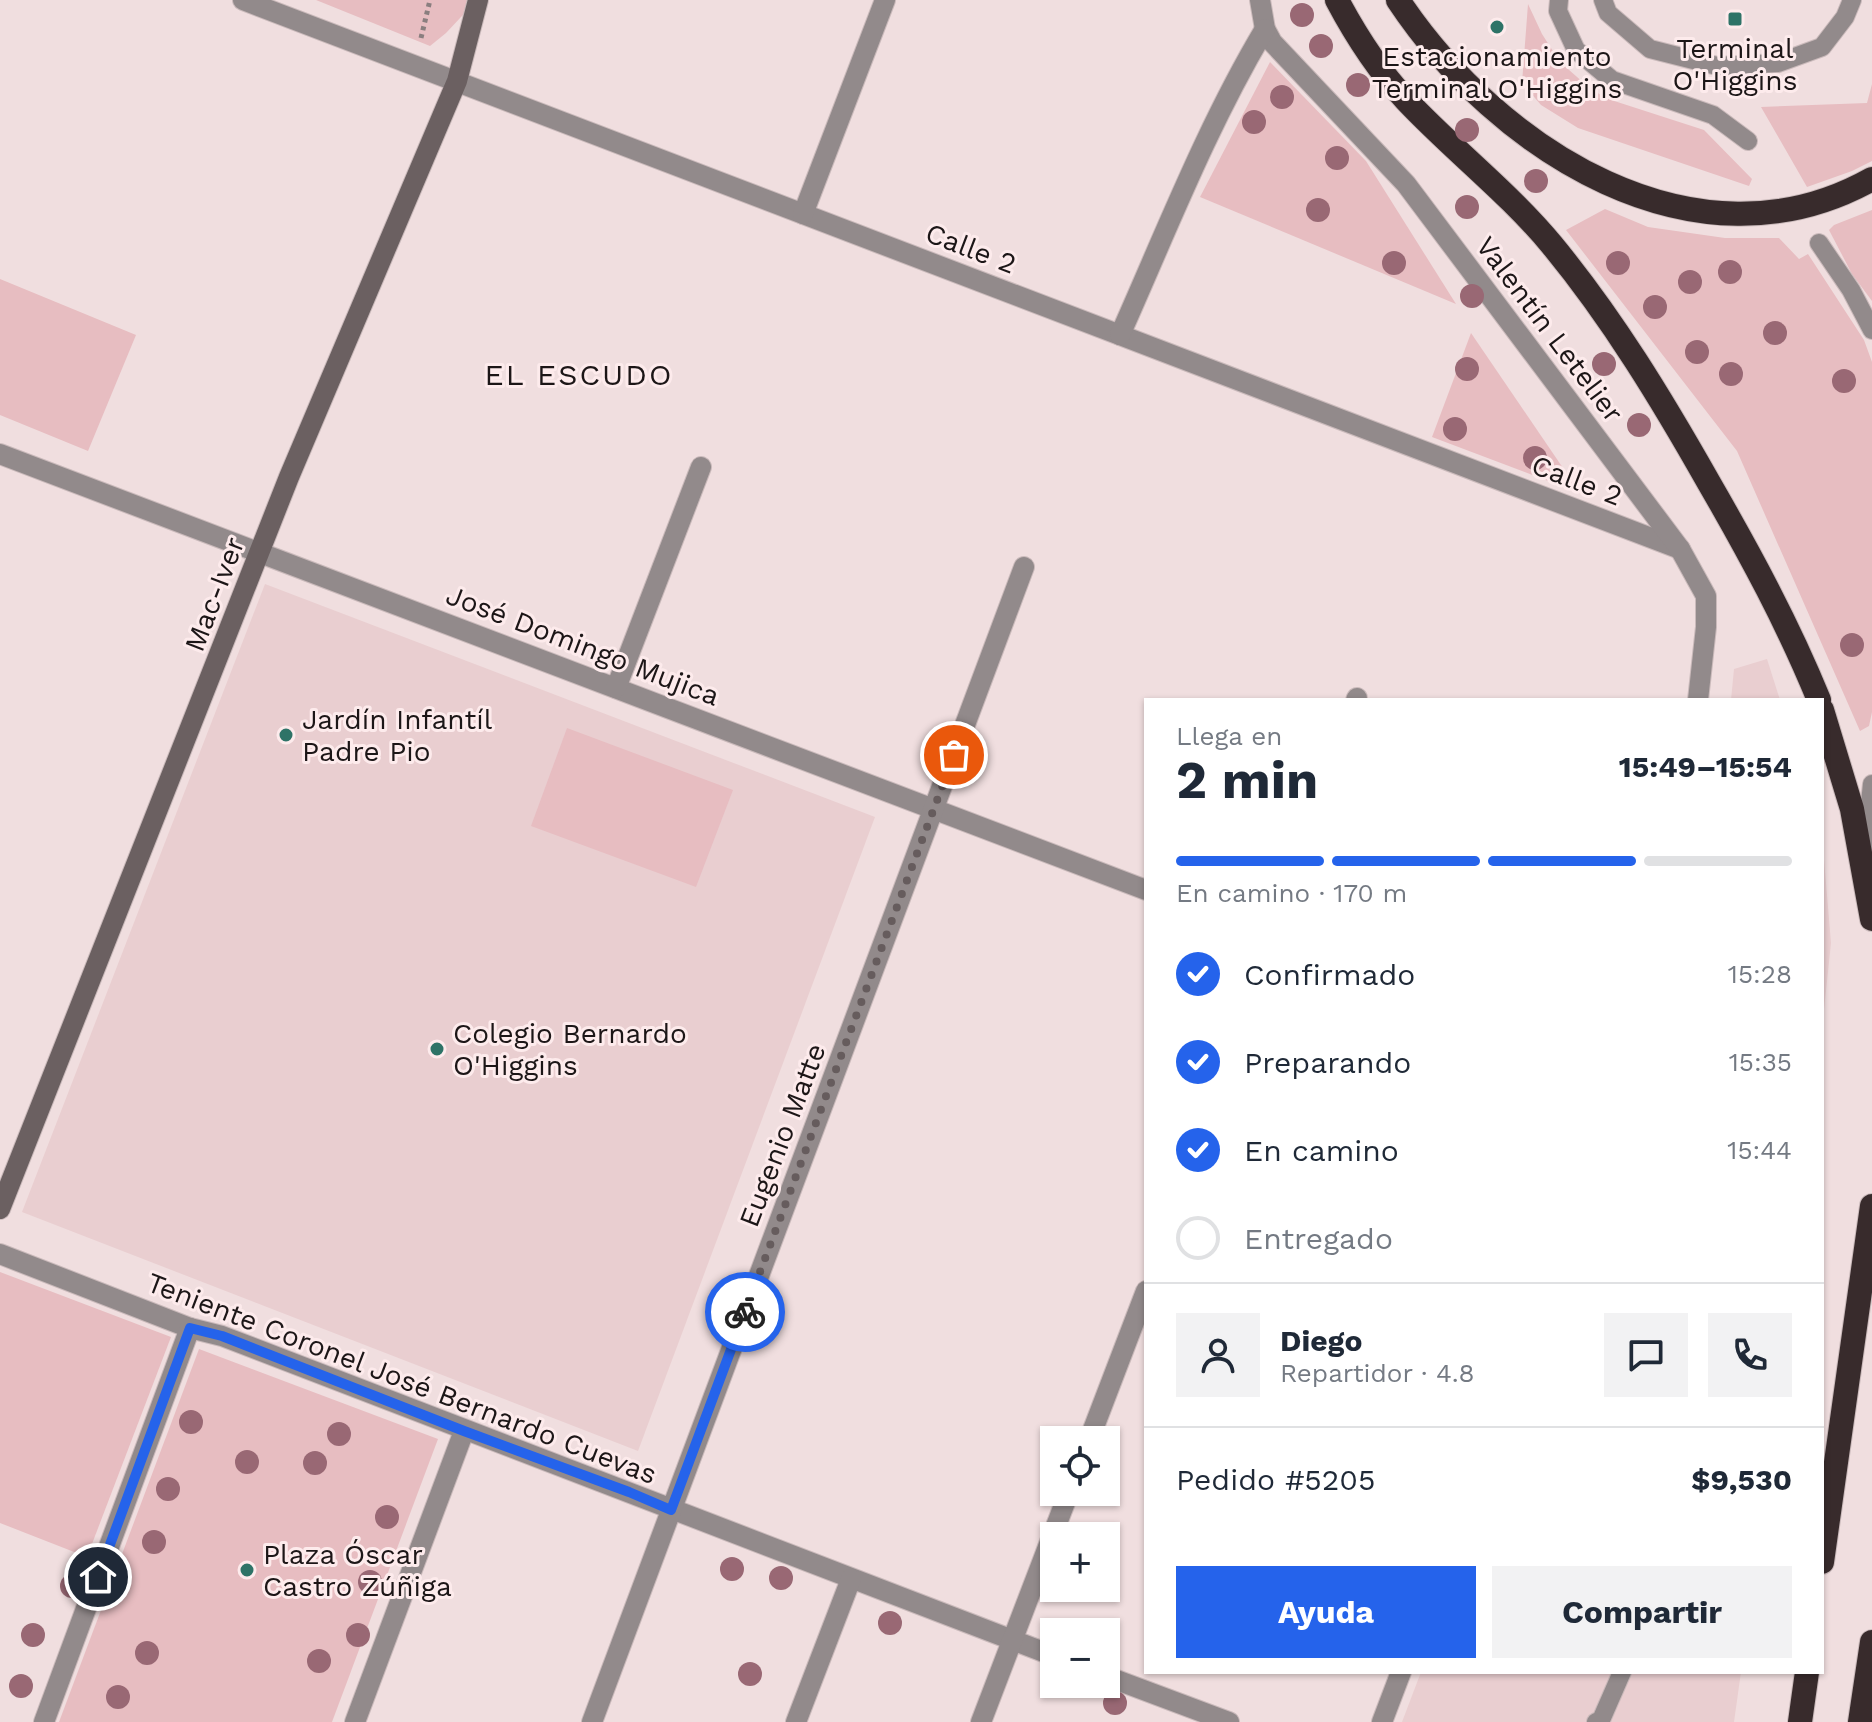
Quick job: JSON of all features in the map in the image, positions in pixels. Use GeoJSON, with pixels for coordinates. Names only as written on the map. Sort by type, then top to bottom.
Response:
{"type":"FeatureCollection","features":[{"type":"Feature","properties":{"kind":"highway"},"geometry":{"type":"LineString","coordinates":[[1337,0],[1378,68],[1433,128],[1505,193],[1550,242],[1629,347],[1761,574],[1818,698]]}},
{"type":"Feature","properties":{"kind":"highway"},"geometry":{"type":"LineString","coordinates":[[1398,0],[1436,52],[1497,113],[1574,167],[1643,198],[1717,213],[1777,212],[1835,197],[1872,179]]}},
{"type":"Feature","properties":{"kind":"highway"},"geometry":{"type":"LineString","coordinates":[[1824,717],[1848,795],[1872,919]]}},
{"type":"Feature","properties":{"kind":"highway"},"geometry":{"type":"LineString","coordinates":[[1824,1548],[1872,1206]]}},
{"type":"Feature","properties":{"kind":"highway"},"geometry":{"type":"LineString","coordinates":[[1860,1722],[1872,1642]]}},
{"type":"Feature","properties":{"kind":"highway"},"geometry":{"type":"LineString","coordinates":[[1800,1722],[1807,1674]]}},
{"type":"Feature","properties":{"kind":"street","name":"Calle 2"},"geometry":{"type":"LineString","coordinates":[[243,0],[1680,549]]}},
{"type":"Feature","properties":{"kind":"street","name":"Mac-Iver"},"geometry":{"type":"LineString","coordinates":[[0,1209],[289,477],[457,81],[478,0]]}},
{"type":"Feature","properties":{"kind":"street"},"geometry":{"type":"LineString","coordinates":[[803,214],[885,0]]}},
{"type":"Feature","properties":{"kind":"street"},"geometry":{"type":"LineString","coordinates":[[1120,335],[1205,142],[1236,77],[1265,29],[1260,0]]}},
{"type":"Feature","properties":{"kind":"street","name":"Valentín Letelier"},"geometry":{"type":"LineString","coordinates":[[1265,29],[1282,54],[1406,184],[1680,549],[1706,596],[1698,698]]}},
{"type":"Feature","properties":{"kind":"street","name":"José Domingo Mujica"},"geometry":{"type":"LineString","coordinates":[[0,454],[1144,889]]}},
{"type":"Feature","properties":{"kind":"street"},"geometry":{"type":"LineString","coordinates":[[616,688],[701,467]]}},
{"type":"Feature","properties":{"kind":"street","name":"Eugenio Matte"},"geometry":{"type":"LineString","coordinates":[[592,1722],[1024,567]]}},
{"type":"Feature","properties":{"kind":"street","name":"Teniente Coronel José Bernardo Cuevas"},"geometry":{"type":"LineString","coordinates":[[0,1254],[190,1328],[222,1336],[1040,1651]]}},
{"type":"Feature","properties":{"kind":"street"},"geometry":{"type":"LineString","coordinates":[[1094,1426],[1144,1296]]}},
{"type":"Feature","properties":{"kind":"street"},"geometry":{"type":"LineString","coordinates":[[44,1722],[190,1328]]}},
{"type":"Feature","properties":{"kind":"street"},"geometry":{"type":"LineString","coordinates":[[355,1722],[464,1431]]}},
{"type":"Feature","properties":{"kind":"street"},"geometry":{"type":"LineString","coordinates":[[981,1722],[1064,1506]]}},
{"type":"Feature","properties":{"kind":"street"},"geometry":{"type":"LineString","coordinates":[[796,1722],[851,1579]]}},
{"type":"Feature","properties":{"kind":"street"},"geometry":{"type":"LineString","coordinates":[[1382,1722],[1400,1674]]}},
{"type":"Feature","properties":{"kind":"street"},"geometry":{"type":"LineString","coordinates":[[1120,1681],[1229,1722]]}},
{"type":"Feature","properties":{"kind":"street"},"geometry":{"type":"LineString","coordinates":[[1166,1722],[1174,1702]]}},
{"type":"Feature","properties":{"kind":"lane"},"geometry":{"type":"LineString","coordinates":[[1559,0],[1558,11],[1576,50],[1612,80],[1713,115],[1748,141]]}},
{"type":"Feature","properties":{"kind":"lane"},"geometry":{"type":"LineString","coordinates":[[1603,0],[1608,13],[1650,49],[1717,66],[1778,63],[1822,47],[1845,17],[1852,0]]}},
{"type":"Feature","properties":{"kind":"lane"},"geometry":{"type":"LineString","coordinates":[[1819,243],[1851,290],[1872,330]]}},
{"type":"Feature","properties":{"kind":"lane"},"geometry":{"type":"LineString","coordinates":[[1863,865],[1872,784]]}},
{"type":"Feature","properties":{"kind":"lane"},"geometry":{"type":"LineString","coordinates":[[1600,1721],[1621,1674]]}},
{"type":"Feature","properties":{"kind":"path"},"geometry":{"type":"LineString","coordinates":[[414,65],[430,0]]}},
{"type":"Feature","properties":{"kind":"shaded area"},"geometry":{"type":"Polygon","coordinates":[[[316,0],[477,0],[430,46],[316,0]]]}},
{"type":"Feature","properties":{"kind":"shaded area"},"geometry":{"type":"Polygon","coordinates":[[[1528,4],[1560,62],[1585,84],[1605,98],[1704,130],[1752,179],[1749,186],[1578,128],[1541,105],[1522,83],[1528,4]]]}},
{"type":"Feature","properties":{"kind":"shaded area"},"geometry":{"type":"Polygon","coordinates":[[[1270,62],[1366,161],[1456,304],[1200,197],[1270,62]]]}},
{"type":"Feature","properties":{"kind":"shaded area"},"geometry":{"type":"Polygon","coordinates":[[[1872,84],[1872,161],[1807,187],[1761,107],[1867,103],[1872,84]]]}},
{"type":"Feature","properties":{"kind":"shaded area"},"geometry":{"type":"Polygon","coordinates":[[[1605,209],[1648,227],[1725,238],[1779,238],[1799,259],[1808,254],[1864,340],[1872,362],[1872,712],[1869,726],[1860,731],[1737,451],[1566,230],[1605,209]]]}},
{"type":"Feature","properties":{"kind":"shaded area"},"geometry":{"type":"Polygon","coordinates":[[[1872,210],[1872,301],[1852,274],[1829,230],[1834,225],[1872,210]]]}},
{"type":"Feature","properties":{"kind":"shaded area"},"geometry":{"type":"Polygon","coordinates":[[[0,279],[136,335],[88,451],[0,415],[0,279]]]}},
{"type":"Feature","properties":{"kind":"shaded area"},"geometry":{"type":"Polygon","coordinates":[[[1471,333],[1580,493],[1432,437],[1471,333]]]}},
{"type":"Feature","properties":{"kind":"shaded area","name":"Colegio Bernardo O'Higgins"},"geometry":{"type":"Polygon","coordinates":[[[265,584],[875,817],[638,1451],[22,1212],[265,584]]]}},
{"type":"Feature","properties":{"kind":"shaded area"},"geometry":{"type":"Polygon","coordinates":[[[1767,659],[1779,698],[1731,698],[1734,669],[1767,659]]]}},
{"type":"Feature","properties":{"kind":"shaded area"},"geometry":{"type":"Polygon","coordinates":[[[567,728],[733,790],[696,887],[531,826],[567,728]]]}},
{"type":"Feature","properties":{"kind":"shaded area"},"geometry":{"type":"Polygon","coordinates":[[[1824,859],[1831,943],[1824,1010],[1824,859]]]}},
{"type":"Feature","properties":{"kind":"shaded area"},"geometry":{"type":"Polygon","coordinates":[[[0,1272],[171,1337],[87,1557],[0,1523],[0,1272]]]}},
{"type":"Feature","properties":{"kind":"shaded area","name":"Plaza Óscar Castro Zúñiga"},"geometry":{"type":"Polygon","coordinates":[[[199,1349],[438,1439],[332,1722],[59,1722],[199,1349]]]}},
{"type":"Feature","properties":{"kind":"shaded area"},"geometry":{"type":"Polygon","coordinates":[[[1420,1674],[1741,1674],[1734,1722],[1402,1722],[1420,1674]]]}},
{"type":"Feature","properties":{"kind":"way so far"},"geometry":{"type":"LineString","coordinates":[[745,1312],[954,755]]}},
{"type":"Feature","properties":{"kind":"place","name":"Terminal O'Higgins"},"geometry":{"type":"Point","coordinates":[1735,19]}},
{"type":"Feature","properties":{"kind":"place","name":"Estacionamiento Terminal O'Higgins"},"geometry":{"type":"Point","coordinates":[1497,27]}},
{"type":"Feature","properties":{"kind":"place","name":"Jardín Infantíl Padre Pio"},"geometry":{"type":"Point","coordinates":[286,735]}},
{"type":"Feature","properties":{"kind":"place","name":"Colegio Bernardo O'Higgins"},"geometry":{"type":"Point","coordinates":[437,1049]}},
{"type":"Feature","properties":{"kind":"place","name":"Plaza Óscar Castro Zúñiga"},"geometry":{"type":"Point","coordinates":[247,1570]}},
{"type":"Feature","properties":{"kind":"district","name":"EL ESCUDO"},"geometry":{"type":"Point","coordinates":[579,375]}},
{"type":"Feature","properties":{"kind":"route"},"geometry":{"type":"LineString","coordinates":[[98,1577],[190,1328],[222,1336],[671,1510],[745,1312]]}}]}
